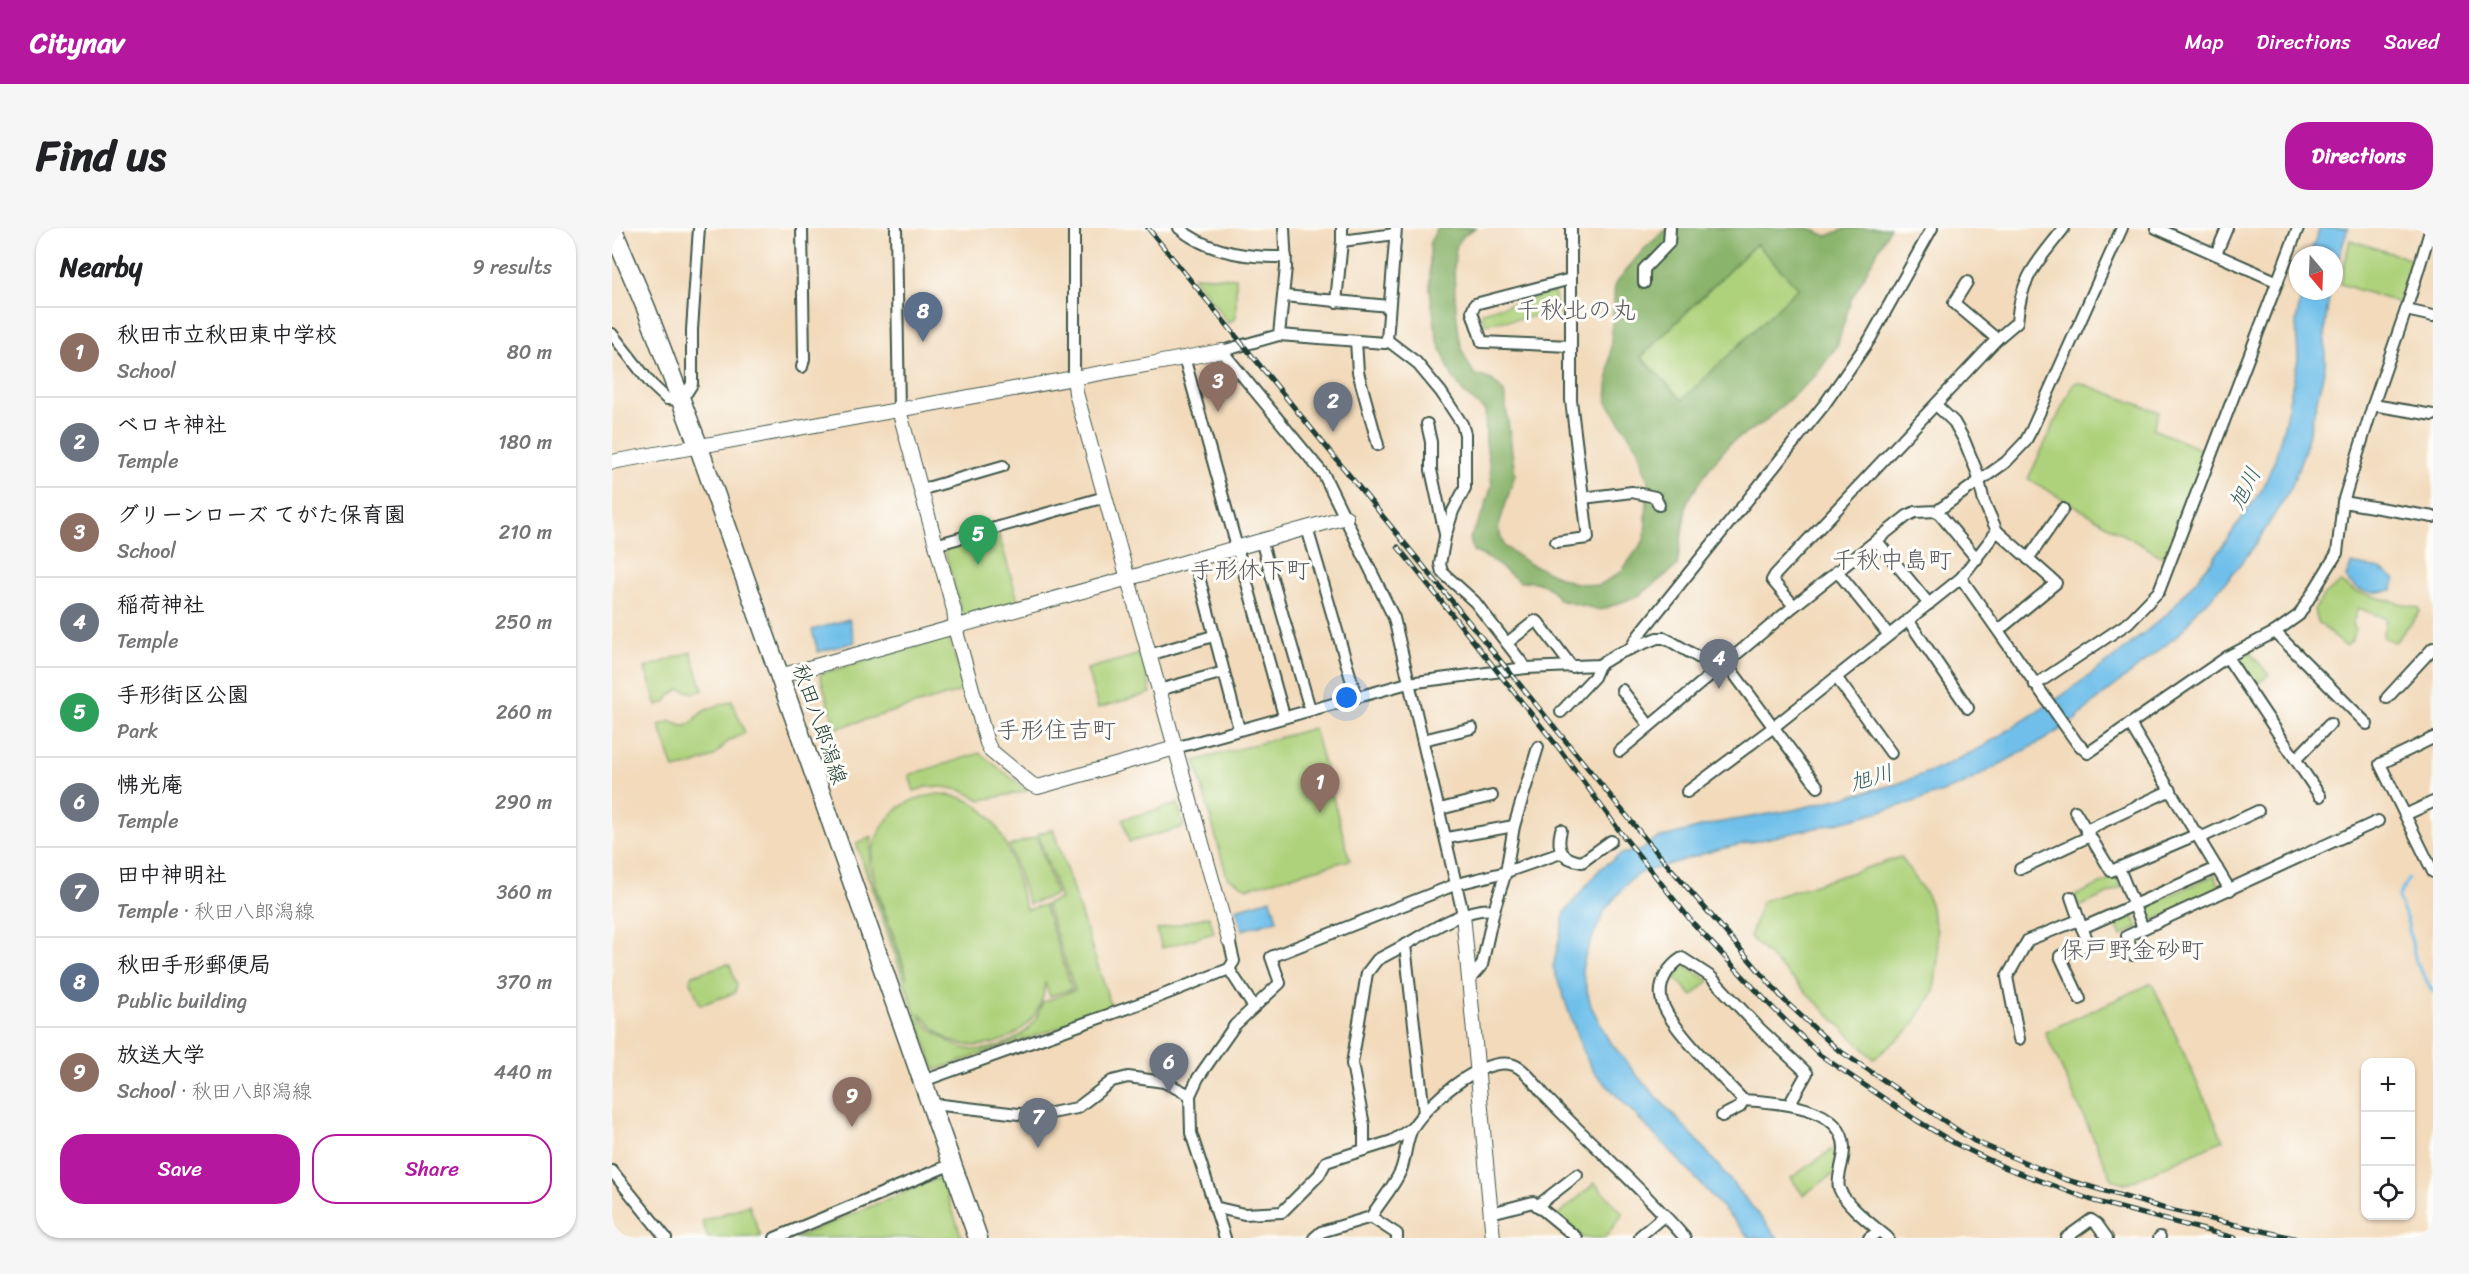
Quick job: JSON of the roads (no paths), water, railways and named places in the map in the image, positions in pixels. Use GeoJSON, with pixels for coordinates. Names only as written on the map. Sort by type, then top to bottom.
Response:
{"type":"FeatureCollection","features":[{"type":"Feature","properties":{"kind":"main road","name":"秋田八郎潟線"},"geometry":{"type":"LineString","coordinates":[[612,228],[646,308],[698,445],[978,1238]]}},
{"type":"Feature","properties":{"kind":"street"},"geometry":{"type":"LineString","coordinates":[[612,334],[651,384],[666,399],[680,398],[687,392],[692,384],[692,330],[699,228]]}},
{"type":"Feature","properties":{"kind":"street"},"geometry":{"type":"LineString","coordinates":[[802,228],[804,359],[802,367]]}},
{"type":"Feature","properties":{"kind":"street"},"geometry":{"type":"LineString","coordinates":[[896,228],[899,410],[990,748],[1034,786],[1042,786],[1284,716],[1408,683],[1526,668],[1599,665],[1630,649],[1657,638],[1664,638],[1708,664],[1723,665],[1775,726],[1818,787]]}},
{"type":"Feature","properties":{"kind":"street"},"geometry":{"type":"LineString","coordinates":[[923,1081],[1158,997],[1229,969],[1234,961],[1077,393],[1074,377],[1074,228]]}},
{"type":"Feature","properties":{"kind":"street"},"geometry":{"type":"LineString","coordinates":[[1179,228],[1196,240],[1231,253],[1286,257]]}},
{"type":"Feature","properties":{"kind":"street"},"geometry":{"type":"LineString","coordinates":[[1280,335],[1286,257],[1284,228]]}},
{"type":"Feature","properties":{"kind":"street"},"geometry":{"type":"LineString","coordinates":[[1336,302],[1342,228]]}},
{"type":"Feature","properties":{"kind":"street"},"geometry":{"type":"LineString","coordinates":[[1556,542],[1588,538],[1571,400],[1569,346],[1571,228]]}},
{"type":"Feature","properties":{"kind":"street"},"geometry":{"type":"LineString","coordinates":[[1644,283],[1644,269],[1669,243],[1670,228]]}},
{"type":"Feature","properties":{"kind":"street"},"geometry":{"type":"LineString","coordinates":[[1630,649],[1824,405],[1870,339],[1932,228]]}},
{"type":"Feature","properties":{"kind":"street"},"geometry":{"type":"LineString","coordinates":[[1794,606],[1772,580],[1775,575],[1997,339],[2017,322],[2019,299],[2029,274],[2064,228]]}},
{"type":"Feature","properties":{"kind":"street"},"geometry":{"type":"LineString","coordinates":[[1620,751],[1794,606],[1907,516],[1916,512],[1937,512],[2006,462],[2025,442],[2122,228]]}},
{"type":"Feature","properties":{"kind":"street"},"geometry":{"type":"LineString","coordinates":[[2156,228],[2278,282]]}},
{"type":"Feature","properties":{"kind":"street"},"geometry":{"type":"LineString","coordinates":[[2216,254],[2227,228]]}},
{"type":"Feature","properties":{"kind":"street"},"geometry":{"type":"LineString","coordinates":[[2035,685],[2128,623],[2159,591],[2298,228]]}},
{"type":"Feature","properties":{"kind":"street"},"geometry":{"type":"LineString","coordinates":[[1961,578],[2077,743],[2088,753],[2227,657],[2275,632],[2299,615],[2337,553],[2343,502],[2431,228]]}},
{"type":"Feature","properties":{"kind":"street"},"geometry":{"type":"LineString","coordinates":[[612,462],[1222,351],[1280,335],[1383,344],[1387,340],[1395,231],[1342,241]]}},
{"type":"Feature","properties":{"kind":"street"},"geometry":{"type":"LineString","coordinates":[[1569,346],[1482,342],[1472,312],[1475,304],[1571,279]]}},
{"type":"Feature","properties":{"kind":"street"},"geometry":{"type":"LineString","coordinates":[[1966,282],[1954,303],[1997,339]]}},
{"type":"Feature","properties":{"kind":"street"},"geometry":{"type":"LineString","coordinates":[[1284,296],[1389,306]]}},
{"type":"Feature","properties":{"kind":"street"},"geometry":{"type":"LineString","coordinates":[[2406,310],[2433,316]]}},
{"type":"Feature","properties":{"kind":"street"},"geometry":{"type":"LineString","coordinates":[[1387,340],[1416,362],[1441,392],[1462,424],[1466,447],[1465,488],[1453,511],[1445,537],[1440,564],[1442,572],[1475,602],[1526,668]]}},
{"type":"Feature","properties":{"kind":"street"},"geometry":{"type":"LineString","coordinates":[[1356,341],[1359,372],[1378,445]]}},
{"type":"Feature","properties":{"kind":"street"},"geometry":{"type":"LineString","coordinates":[[1222,351],[1324,475],[1394,618],[1463,914],[1493,1238]]}},
{"type":"Feature","properties":{"kind":"street"},"geometry":{"type":"LineString","coordinates":[[1184,357],[1284,716]]}},
{"type":"Feature","properties":{"kind":"street"},"geometry":{"type":"LineString","coordinates":[[1936,405],[1954,422],[1964,440],[1977,472],[1984,502],[1997,531],[2056,583],[1999,630]]}},
{"type":"Feature","properties":{"kind":"street"},"geometry":{"type":"LineString","coordinates":[[2373,405],[2433,415]]}},
{"type":"Feature","properties":{"kind":"street"},"geometry":{"type":"LineString","coordinates":[[1427,424],[1431,442],[1431,470],[1445,537]]}},
{"type":"Feature","properties":{"kind":"street"},"geometry":{"type":"LineString","coordinates":[[920,490],[1003,466]]}},
{"type":"Feature","properties":{"kind":"street"},"geometry":{"type":"LineString","coordinates":[[1582,498],[1632,492],[1655,497],[1659,505]]}},
{"type":"Feature","properties":{"kind":"street"},"geometry":{"type":"LineString","coordinates":[[935,545],[1105,497]]}},
{"type":"Feature","properties":{"kind":"street"},"geometry":{"type":"LineString","coordinates":[[2343,502],[2433,517]]}},
{"type":"Feature","properties":{"kind":"street"},"geometry":{"type":"LineString","coordinates":[[2028,559],[2063,509]]}},
{"type":"Feature","properties":{"kind":"street"},"geometry":{"type":"LineString","coordinates":[[1937,512],[1977,559]]}},
{"type":"Feature","properties":{"kind":"street"},"geometry":{"type":"LineString","coordinates":[[780,676],[1236,546],[1346,517]]}},
{"type":"Feature","properties":{"kind":"street"},"geometry":{"type":"LineString","coordinates":[[1307,528],[1356,696]]}},
{"type":"Feature","properties":{"kind":"street"},"geometry":{"type":"LineString","coordinates":[[1687,792],[1775,726],[1961,578],[1997,531]]}},
{"type":"Feature","properties":{"kind":"street"},"geometry":{"type":"LineString","coordinates":[[1262,540],[1310,709]]}},
{"type":"Feature","properties":{"kind":"street"},"geometry":{"type":"LineString","coordinates":[[1877,541],[1929,604]]}},
{"type":"Feature","properties":{"kind":"street"},"geometry":{"type":"LineString","coordinates":[[1194,558],[1239,729]]}},
{"type":"Feature","properties":{"kind":"street"},"geometry":{"type":"LineString","coordinates":[[1837,571],[1888,634]]}},
{"type":"Feature","properties":{"kind":"street"},"geometry":{"type":"LineString","coordinates":[[1908,620],[1968,708]]}},
{"type":"Feature","properties":{"kind":"street"},"geometry":{"type":"LineString","coordinates":[[1507,643],[1535,621],[1538,622],[1572,667]]}},
{"type":"Feature","properties":{"kind":"street"},"geometry":{"type":"LineString","coordinates":[[2275,632],[2367,724]]}},
{"type":"Feature","properties":{"kind":"street"},"geometry":{"type":"LineString","coordinates":[[1149,655],[1213,636]]}},
{"type":"Feature","properties":{"kind":"street"},"geometry":{"type":"LineString","coordinates":[[2386,698],[2433,648]]}},
{"type":"Feature","properties":{"kind":"street"},"geometry":{"type":"LineString","coordinates":[[2227,657],[2297,758],[2320,796]]}},
{"type":"Feature","properties":{"kind":"street"},"geometry":{"type":"LineString","coordinates":[[1561,712],[1594,677],[1599,665]]}},
{"type":"Feature","properties":{"kind":"street"},"geometry":{"type":"LineString","coordinates":[[1159,690],[1224,672]]}},
{"type":"Feature","properties":{"kind":"street"},"geometry":{"type":"LineString","coordinates":[[1836,677],[1891,753]]}},
{"type":"Feature","properties":{"kind":"street"},"geometry":{"type":"LineString","coordinates":[[1622,690],[1649,725]]}},
{"type":"Feature","properties":{"kind":"street"},"geometry":{"type":"LineString","coordinates":[[2130,724],[2230,890]]}},
{"type":"Feature","properties":{"kind":"street"},"geometry":{"type":"LineString","coordinates":[[2297,758],[2330,724]]}},
{"type":"Feature","properties":{"kind":"street"},"geometry":{"type":"LineString","coordinates":[[1422,740],[1472,728]]}},
{"type":"Feature","properties":{"kind":"street"},"geometry":{"type":"LineString","coordinates":[[2433,738],[2380,764],[2433,873]]}},
{"type":"Feature","properties":{"kind":"street"},"geometry":{"type":"LineString","coordinates":[[1470,980],[1482,965],[1494,910],[1506,872],[1514,826],[1538,747]]}},
{"type":"Feature","properties":{"kind":"street"},"geometry":{"type":"LineString","coordinates":[[2020,869],[2170,790]]}},
{"type":"Feature","properties":{"kind":"street"},"geometry":{"type":"LineString","coordinates":[[1440,809],[1492,796]]}},
{"type":"Feature","properties":{"kind":"street"},"geometry":{"type":"LineString","coordinates":[[2405,815],[2433,802]]}},
{"type":"Feature","properties":{"kind":"street"},"geometry":{"type":"LineString","coordinates":[[2075,811],[2111,871],[2258,811]]}},
{"type":"Feature","properties":{"kind":"street"},"geometry":{"type":"LineString","coordinates":[[2133,955],[2127,936],[2378,821]]}},
{"type":"Feature","properties":{"kind":"street"},"geometry":{"type":"LineString","coordinates":[[1447,838],[1514,826]]}},
{"type":"Feature","properties":{"kind":"street"},"geometry":{"type":"LineString","coordinates":[[1561,830],[1558,843],[1561,853],[1569,860],[1582,862],[1611,841]]}},
{"type":"Feature","properties":{"kind":"street"},"geometry":{"type":"LineString","coordinates":[[1225,1238],[1191,1133],[1190,1095],[1204,1068],[1235,1025],[1280,983],[1271,957],[1457,884],[1506,872],[1561,853]]}},
{"type":"Feature","properties":{"kind":"street"},"geometry":{"type":"LineString","coordinates":[[2119,868],[2144,928]]}},
{"type":"Feature","properties":{"kind":"street"},"geometry":{"type":"LineString","coordinates":[[2019,1040],[2007,976],[2028,940],[2133,905],[2217,868]]}},
{"type":"Feature","properties":{"kind":"street"},"geometry":{"type":"LineString","coordinates":[[2072,897],[2089,944],[2060,956],[2080,999]]}},
{"type":"Feature","properties":{"kind":"street"},"geometry":{"type":"LineString","coordinates":[[1364,1150],[1364,1125],[1352,1064],[1367,973],[1377,960],[1463,914],[1486,908],[1494,910]]}},
{"type":"Feature","properties":{"kind":"street"},"geometry":{"type":"LineString","coordinates":[[1405,945],[1424,1113]]}},
{"type":"Feature","properties":{"kind":"street"},"geometry":{"type":"LineString","coordinates":[[1789,1105],[1807,1072],[1760,1029],[1711,977],[1682,958],[1674,963],[1662,983],[1661,996],[1666,1012],[1682,1033],[1743,1101],[1789,1105],[1821,1116],[1836,1125],[1841,1132],[1844,1145],[1844,1159],[1838,1185],[1849,1203],[1883,1234]]}},
{"type":"Feature","properties":{"kind":"street"},"geometry":{"type":"LineString","coordinates":[[1229,969],[1253,1006]]}},
{"type":"Feature","properties":{"kind":"street"},"geometry":{"type":"LineString","coordinates":[[1214,1207],[1244,1214],[1282,1212],[1312,1182],[1326,1162],[1392,1141],[1412,1128],[1424,1113],[1467,1075],[1478,1069],[1510,1064],[1520,1069],[1686,1238]]}},
{"type":"Feature","properties":{"kind":"street"},"geometry":{"type":"LineString","coordinates":[[932,1107],[951,1106],[1036,1116],[1077,1107],[1112,1081],[1128,1077],[1164,1082],[1190,1095]]}},
{"type":"Feature","properties":{"kind":"street"},"geometry":{"type":"LineString","coordinates":[[1722,1116],[1740,1107],[1743,1101]]}},
{"type":"Feature","properties":{"kind":"street"},"geometry":{"type":"LineString","coordinates":[[1314,1238],[1321,1232],[1371,1217],[1400,1172],[1412,1128]]}},
{"type":"Feature","properties":{"kind":"street"},"geometry":{"type":"LineString","coordinates":[[775,1238],[952,1164]]}},
{"type":"Feature","properties":{"kind":"street"},"geometry":{"type":"LineString","coordinates":[[612,1171],[666,1238]]}},
{"type":"Feature","properties":{"kind":"street"},"geometry":{"type":"LineString","coordinates":[[1537,1206],[1577,1175]]}},
{"type":"Feature","properties":{"kind":"street"},"geometry":{"type":"LineString","coordinates":[[1491,1213],[1533,1202],[1577,1238]]}},
{"type":"Feature","properties":{"kind":"street"},"geometry":{"type":"LineString","coordinates":[[1640,1236],[1665,1215]]}},
{"type":"Feature","properties":{"kind":"street"},"geometry":{"type":"LineString","coordinates":[[1371,1217],[1400,1237]]}},
{"type":"Feature","properties":{"kind":"street"},"geometry":{"type":"LineString","coordinates":[[2066,1238],[2091,1220],[2097,1224],[2107,1238]]}},
{"type":"Feature","properties":{"kind":"street"},"geometry":{"type":"LineString","coordinates":[[1869,1238],[1883,1234]]}},
{"type":"Feature","properties":{"kind":"water"},"geometry":{"type":"Polygon","coordinates":[[[2320,228],[2348,228],[2342,246],[2313,246],[2320,228]]]}},
{"type":"Feature","properties":{"kind":"water"},"geometry":{"type":"Polygon","coordinates":[[[2300,300],[2329,300],[2325,326],[2325,367],[2305,449],[2291,488],[2256,544],[2230,577],[2208,601],[2197,609],[2189,623],[2177,636],[2075,720],[1960,786],[1907,804],[1829,825],[1716,850],[1640,873],[1629,881],[1605,910],[1586,952],[1582,970],[1591,1006],[1608,1039],[1639,1078],[1697,1140],[1778,1238],[1750,1238],[1594,1072],[1583,1052],[1553,967],[1565,912],[1600,869],[1621,854],[1643,850],[1656,839],[1716,823],[1793,810],[1897,784],[1942,767],[1982,747],[2060,697],[2120,653],[2168,613],[2212,561],[2263,488],[2275,459],[2283,430],[2298,359],[2296,322],[2300,300]]]}},
{"type":"Feature","properties":{"kind":"water"},"geometry":{"type":"Polygon","coordinates":[[[2351,564],[2380,569],[2395,579],[2392,590],[2366,592],[2355,588],[2346,578],[2351,564]]]}},
{"type":"Feature","properties":{"kind":"water"},"geometry":{"type":"Polygon","coordinates":[[[849,619],[855,642],[818,652],[812,630],[849,619]]]}},
{"type":"Feature","properties":{"kind":"water"},"geometry":{"type":"Polygon","coordinates":[[[1271,899],[1277,920],[1242,930],[1236,909],[1271,899]]]}},
{"type":"Feature","properties":{"kind":"waterway"},"geometry":{"type":"LineString","coordinates":[[2408,879],[2398,898],[2407,920],[2416,962],[2433,992]]}},
{"type":"Feature","properties":{"kind":"waterway"},"geometry":{"type":"LineString","coordinates":[[634,1206],[659,1238]]}},
{"type":"Feature","properties":{"kind":"railway"},"geometry":{"type":"LineString","coordinates":[[1148,228],[1648,842],[1785,1001],[1837,1049],[1974,1141],[2064,1179],[2166,1209],[2294,1238]]}},
{"type":"Feature","properties":{"kind":"railway"},"geometry":{"type":"LineString","coordinates":[[1398,547],[1561,751],[1621,833],[1692,922],[1820,1055],[1916,1120],[1956,1144],[2006,1168],[2094,1201],[2235,1238]]}},
{"type":"Feature","properties":{"kind":"place","name":"秋田手形郵便局"},"geometry":{"type":"Point","coordinates":[923,342]}},
{"type":"Feature","properties":{"kind":"place","name":"グリーンローズ てがた保育園"},"geometry":{"type":"Point","coordinates":[1218,412]}},
{"type":"Feature","properties":{"kind":"place","name":"ベロキ神社"},"geometry":{"type":"Point","coordinates":[1333,432]}},
{"type":"Feature","properties":{"kind":"place","name":"手形街区公園"},"geometry":{"type":"Point","coordinates":[978,565]}},
{"type":"Feature","properties":{"kind":"place","name":"稲荷神社"},"geometry":{"type":"Point","coordinates":[1719,689]}},
{"type":"Feature","properties":{"kind":"place","name":"秋田市立秋田東中学校"},"geometry":{"type":"Point","coordinates":[1320,813]}},
{"type":"Feature","properties":{"kind":"place","name":"怫光庵"},"geometry":{"type":"Point","coordinates":[1169,1093]}},
{"type":"Feature","properties":{"kind":"place","name":"放送大学"},"geometry":{"type":"Point","coordinates":[852,1127]}},
{"type":"Feature","properties":{"kind":"place","name":"田中神明社"},"geometry":{"type":"Point","coordinates":[1038,1148]}},
{"type":"Feature","properties":{"kind":"district","name":"千秋北の丸"},"geometry":{"type":"Point","coordinates":[1576,310]}},
{"type":"Feature","properties":{"kind":"district","name":"千秋中島町"},"geometry":{"type":"Point","coordinates":[1892,560]}},
{"type":"Feature","properties":{"kind":"district","name":"手形休下町"},"geometry":{"type":"Point","coordinates":[1250,570]}},
{"type":"Feature","properties":{"kind":"district","name":"手形住吉町"},"geometry":{"type":"Point","coordinates":[1056,730]}},
{"type":"Feature","properties":{"kind":"district","name":"保戸野金砂町"},"geometry":{"type":"Point","coordinates":[2132,950]}},
{"type":"Feature","properties":{"kind":"water label","name":"旭川"},"geometry":{"type":"Point","coordinates":[2244,488]}},
{"type":"Feature","properties":{"kind":"water label","name":"旭川"},"geometry":{"type":"Point","coordinates":[1871,777]}}]}
